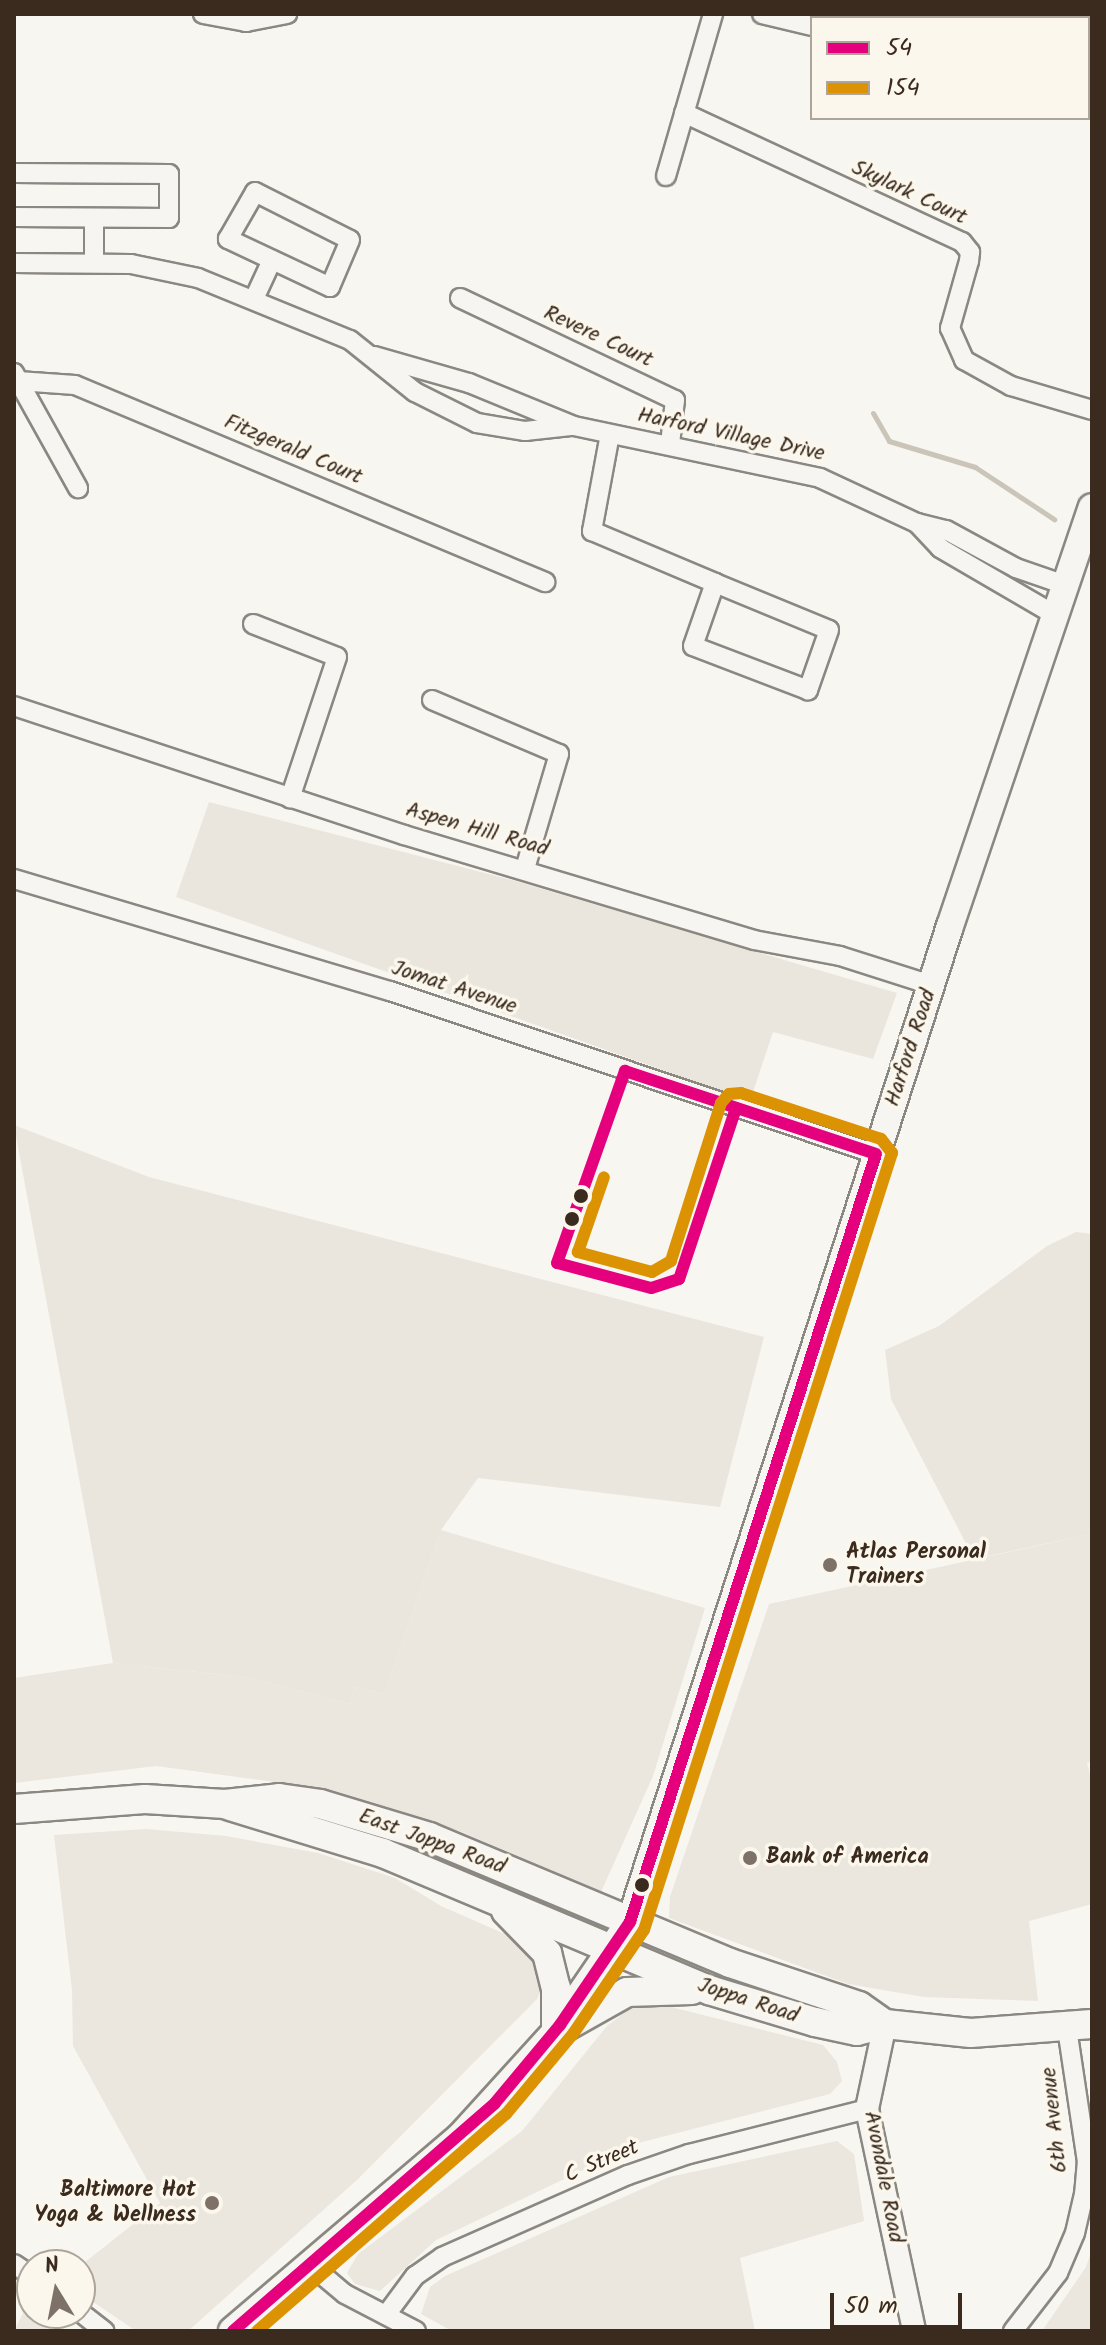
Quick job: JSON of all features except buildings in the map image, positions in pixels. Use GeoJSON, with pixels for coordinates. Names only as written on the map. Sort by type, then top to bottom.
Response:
{"type":"FeatureCollection","features":[{"type":"Feature","properties":{"kind":"main road","name":"Harford Road"},"geometry":{"type":"LineString","coordinates":[[556,2032],[615,1949],[630,1922],[931,985],[1092,507]]}},
{"type":"Feature","properties":{"kind":"main road","name":"East Joppa Road"},"geometry":{"type":"LineString","coordinates":[[14,1809],[145,1799],[225,1804],[279,1798],[397,1824],[630,1922]]}},
{"type":"Feature","properties":{"kind":"main road","name":"East Joppa Road"},"geometry":{"type":"LineString","coordinates":[[225,1804],[383,1853],[615,1949]]}},
{"type":"Feature","properties":{"kind":"main road"},"geometry":{"type":"LineString","coordinates":[[482,1892],[518,1920],[547,1953],[556,1988],[556,2032]]}},
{"type":"Feature","properties":{"kind":"main road","name":"Joppa Road"},"geometry":{"type":"LineString","coordinates":[[630,1922],[792,1986],[859,2006],[885,2024]]}},
{"type":"Feature","properties":{"kind":"main road","name":"Joppa Road"},"geometry":{"type":"LineString","coordinates":[[615,1949],[709,1990],[857,2031],[885,2024],[971,2033],[1080,2026]]}},
{"type":"Feature","properties":{"kind":"main road"},"geometry":{"type":"LineString","coordinates":[[233,2331],[308,2263],[460,2138],[556,2032],[627,1992],[709,1990]]}},
{"type":"Feature","properties":{"kind":"street"},"geometry":{"type":"LineString","coordinates":[[203,14],[246,22],[287,14]]}},
{"type":"Feature","properties":{"kind":"street"},"geometry":{"type":"LineString","coordinates":[[666,176],[713,14]]}},
{"type":"Feature","properties":{"kind":"street"},"geometry":{"type":"LineString","coordinates":[[762,14],[810,26]]}},
{"type":"Feature","properties":{"kind":"street","name":"Skylark Court"},"geometry":{"type":"LineString","coordinates":[[684,113],[962,242],[970,252],[969,261],[950,328],[964,360],[1011,386],[1092,410]]}},
{"type":"Feature","properties":{"kind":"street"},"geometry":{"type":"LineString","coordinates":[[14,173],[169,174],[169,218],[14,217]]}},
{"type":"Feature","properties":{"kind":"street"},"geometry":{"type":"LineString","coordinates":[[255,192],[350,240],[330,287],[272,260],[228,239],[255,192]]}},
{"type":"Feature","properties":{"kind":"street"},"geometry":{"type":"LineString","coordinates":[[94,218],[94,263]]}},
{"type":"Feature","properties":{"kind":"street"},"geometry":{"type":"LineString","coordinates":[[254,299],[272,260]]}},
{"type":"Feature","properties":{"kind":"street","name":"Harford Village Drive"},"geometry":{"type":"LineString","coordinates":[[14,263],[94,263],[166,271],[254,299],[374,356],[469,383],[574,426],[820,478],[917,523],[946,530],[1016,568],[1065,585]]}},
{"type":"Feature","properties":{"kind":"street","name":"Revere Court"},"geometry":{"type":"LineString","coordinates":[[460,298],[675,400],[670,444]]}},
{"type":"Feature","properties":{"kind":"street","name":"Harford Village Drive"},"geometry":{"type":"LineString","coordinates":[[374,356],[415,392],[477,423],[525,431],[574,426]]}},
{"type":"Feature","properties":{"kind":"street"},"geometry":{"type":"LineString","coordinates":[[16,377],[78,488]]}},
{"type":"Feature","properties":{"kind":"street","name":"Fitzgerald Court"},"geometry":{"type":"LineString","coordinates":[[16,377],[75,385],[545,582]]}},
{"type":"Feature","properties":{"kind":"street"},"geometry":{"type":"LineString","coordinates":[[610,434],[592,531],[829,630],[808,690],[693,646],[715,583]]}},
{"type":"Feature","properties":{"kind":"street","name":"Harford Village Drive"},"geometry":{"type":"LineString","coordinates":[[917,523],[951,555],[1055,615]]}},
{"type":"Feature","properties":{"kind":"street"},"geometry":{"type":"LineString","coordinates":[[253,624],[337,657],[290,798]]}},
{"type":"Feature","properties":{"kind":"street"},"geometry":{"type":"LineString","coordinates":[[432,700],[559,754],[525,869]]}},
{"type":"Feature","properties":{"kind":"street","name":"Aspen Hill Road"},"geometry":{"type":"LineString","coordinates":[[14,706],[290,798],[754,940],[840,956],[931,985]]}},
{"type":"Feature","properties":{"kind":"street","name":"Jomat Avenue"},"geometry":{"type":"LineString","coordinates":[[14,879],[390,991],[876,1154]]}},
{"type":"Feature","properties":{"kind":"street","name":"Avondale Road"},"geometry":{"type":"LineString","coordinates":[[885,2024],[867,2109],[914,2331]]}},
{"type":"Feature","properties":{"kind":"street","name":"6th Avenue"},"geometry":{"type":"LineString","coordinates":[[1013,2331],[1058,2273],[1084,2195],[1087,2162],[1080,2026]]}},
{"type":"Feature","properties":{"kind":"street","name":"C Street"},"geometry":{"type":"LineString","coordinates":[[386,2315],[408,2283],[442,2257],[628,2175],[689,2154],[867,2109]]}},
{"type":"Feature","properties":{"kind":"street"},"geometry":{"type":"LineString","coordinates":[[308,2263],[323,2279],[416,2331]]}},
{"type":"Feature","properties":{"kind":"shaded area"},"geometry":{"type":"Polygon","coordinates":[[[209,802],[512,880],[897,993],[873,1059],[773,1032],[750,1101],[176,897],[209,802]]]}},
{"type":"Feature","properties":{"kind":"shaded area"},"geometry":{"type":"Polygon","coordinates":[[[14,1125],[149,1177],[764,1337],[720,1507],[478,1478],[441,1530],[385,1694],[355,1687],[350,1704],[245,1677],[113,1663],[14,1125]]]}},
{"type":"Feature","properties":{"kind":"shaded area"},"geometry":{"type":"Polygon","coordinates":[[[1076,1232],[1092,1234],[1092,1534],[974,1559],[891,1399],[885,1350],[939,1326],[1047,1246],[1076,1232]]]}},
{"type":"Feature","properties":{"kind":"shaded area"},"geometry":{"type":"Polygon","coordinates":[[[441,1530],[705,1608],[653,1776],[601,1892],[462,1832],[327,1789],[156,1766],[14,1783],[14,1678],[113,1663],[245,1677],[350,1704],[355,1687],[385,1694],[441,1530]]]}},
{"type":"Feature","properties":{"kind":"shaded area"},"geometry":{"type":"Polygon","coordinates":[[[1092,1534],[1092,1761],[1087,1763],[1092,1782],[1092,1904],[1029,1921],[1038,2001],[924,1997],[848,1984],[669,1918],[670,1897],[769,1604],[1092,1534]]]}},
{"type":"Feature","properties":{"kind":"shaded area"},"geometry":{"type":"Polygon","coordinates":[[[146,1829],[226,1836],[318,1853],[395,1878],[441,1906],[523,1942],[544,1984],[537,1999],[358,2179],[188,2331],[136,2331],[96,2304],[96,2253],[160,2203],[73,2046],[72,1990],[54,1835],[146,1829]]]}},
{"type":"Feature","properties":{"kind":"shaded area"},"geometry":{"type":"Polygon","coordinates":[[[655,2003],[823,2045],[837,2062],[842,2081],[830,2094],[642,2142],[436,2240],[380,2291],[355,2284],[347,2273],[358,2254],[522,2131],[607,2026],[630,2008],[655,2003]]]}},
{"type":"Feature","properties":{"kind":"shaded area"},"geometry":{"type":"Polygon","coordinates":[[[837,2141],[854,2154],[864,2221],[740,2258],[755,2331],[452,2331],[421,2314],[430,2287],[445,2276],[669,2177],[837,2141]]]}},
{"type":"Feature","properties":{"kind":"shaded area"},"geometry":{"type":"Polygon","coordinates":[[[1092,2249],[1092,2331],[1042,2331],[1086,2267],[1092,2249]]]}},
{"type":"Feature","properties":{"kind":"shaded area"},"geometry":{"type":"Polygon","coordinates":[[[16,2327],[55,2331],[14,2331],[16,2327]]]}},
{"type":"Feature","properties":{"kind":"waterway"},"geometry":{"type":"LineString","coordinates":[[873,413],[889,441],[975,467],[1054,519]]}},
{"type":"Feature","properties":{"kind":"transit line","name":"54"},"geometry":{"type":"LineString","coordinates":[[736,1108],[679,1279],[651,1288],[557,1263],[625,1071],[876,1154]]}},
{"type":"Feature","properties":{"kind":"transit line","name":"154"},"geometry":{"type":"LineString","coordinates":[[257,2331],[506,2114],[573,2034],[644,1930],[892,1153],[881,1139],[741,1093],[729,1094],[721,1103],[671,1261],[652,1272],[578,1252],[604,1177]]}},
{"type":"Feature","properties":{"kind":"transit line","name":"54"},"geometry":{"type":"LineString","coordinates":[[233,2331],[495,2103],[560,2025],[630,1922],[876,1154]]}},
{"type":"Feature","properties":{"kind":"place","name":"Atlas Personal Trainers"},"geometry":{"type":"Point","coordinates":[830,1565]}},
{"type":"Feature","properties":{"kind":"place","name":"Bank of America"},"geometry":{"type":"Point","coordinates":[750,1858]}},
{"type":"Feature","properties":{"kind":"place","name":"Baltimore Hot Yoga & Wellness"},"geometry":{"type":"Point","coordinates":[212,2203]}}]}
